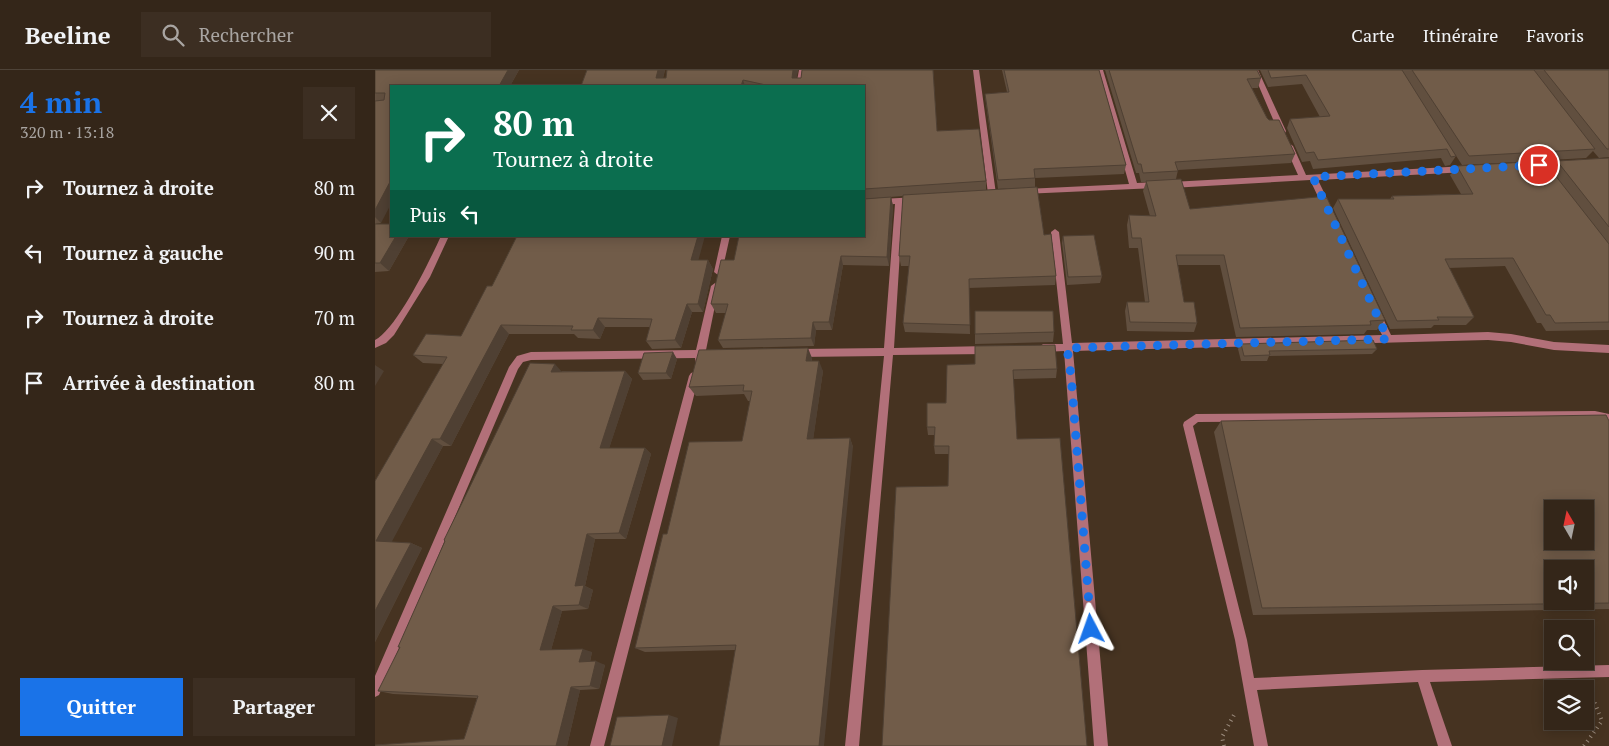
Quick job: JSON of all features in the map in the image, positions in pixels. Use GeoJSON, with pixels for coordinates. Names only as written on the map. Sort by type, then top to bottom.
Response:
{"type":"FeatureCollection","features":[{"type":"Feature","properties":{"kind":"street"},"geometry":{"type":"LineString","coordinates":[[800,85],[802,70]]}},
{"type":"Feature","properties":{"kind":"street"},"geometry":{"type":"LineString","coordinates":[[976,70],[992,194]]}},
{"type":"Feature","properties":{"kind":"street"},"geometry":{"type":"LineString","coordinates":[[1100,70],[1135,186]]}},
{"type":"Feature","properties":{"kind":"street"},"geometry":{"type":"LineString","coordinates":[[1255,70],[1303,178]]}},
{"type":"Feature","properties":{"kind":"street"},"geometry":{"type":"LineString","coordinates":[[1453,161],[1458,169]]}},
{"type":"Feature","properties":{"kind":"street"},"geometry":{"type":"LineString","coordinates":[[1021,192],[1476,168]]}},
{"type":"Feature","properties":{"kind":"street"},"geometry":{"type":"LineString","coordinates":[[1313,177],[1334,222]]}},
{"type":"Feature","properties":{"kind":"street"},"geometry":{"type":"LineString","coordinates":[[983,195],[1002,194]]}},
{"type":"Feature","properties":{"kind":"street"},"geometry":{"type":"LineString","coordinates":[[865,203],[927,199]]}},
{"type":"Feature","properties":{"kind":"street"},"geometry":{"type":"LineString","coordinates":[[852,746],[889,352],[899,201]]}},
{"type":"Feature","properties":{"kind":"street"},"geometry":{"type":"LineString","coordinates":[[1055,232],[1071,375],[1101,746]]}},
{"type":"Feature","properties":{"kind":"street"},"geometry":{"type":"LineString","coordinates":[[375,344],[383,340],[391,332],[427,276],[445,237]]}},
{"type":"Feature","properties":{"kind":"street"},"geometry":{"type":"LineString","coordinates":[[597,746],[700,354],[726,237]]}},
{"type":"Feature","properties":{"kind":"street"},"geometry":{"type":"LineString","coordinates":[[1371,303],[1388,339]]}},
{"type":"Feature","properties":{"kind":"street"},"geometry":{"type":"LineString","coordinates":[[1030,349],[1488,336],[1511,338],[1553,346],[1609,349]]}},
{"type":"Feature","properties":{"kind":"street"},"geometry":{"type":"LineString","coordinates":[[789,353],[1002,349]]}},
{"type":"Feature","properties":{"kind":"street"},"geometry":{"type":"LineString","coordinates":[[375,691],[514,367],[520,359],[531,356],[720,354]]}},
{"type":"Feature","properties":{"kind":"street"},"geometry":{"type":"LineString","coordinates":[[1261,746],[1250,684],[1188,425],[1197,418],[1595,415],[1609,418]]}},
{"type":"Feature","properties":{"kind":"street"},"geometry":{"type":"LineString","coordinates":[[1250,684],[1422,676],[1609,671]]}},
{"type":"Feature","properties":{"kind":"street"},"geometry":{"type":"LineString","coordinates":[[1422,676],[1445,746]]}},
{"type":"Feature","properties":{"kind":"path"},"geometry":{"type":"LineString","coordinates":[[1583,672],[1602,721],[1584,746]]}},
{"type":"Feature","properties":{"kind":"building"},"geometry":{"type":"Polygon","coordinates":[[[375,70],[508,70],[500,85],[390,85],[390,182],[375,210],[375,101],[384,100],[385,93],[375,93],[375,70]]]}},
{"type":"Feature","properties":{"kind":"building"},"geometry":{"type":"Polygon","coordinates":[[[587,70],[658,70],[656,78],[666,78],[667,70],[793,70],[792,78],[801,78],[802,70],[933,70],[937,131],[979,129],[986,181],[865,189],[865,85],[766,85],[743,80],[741,85],[581,85],[587,70]]]}},
{"type":"Feature","properties":{"kind":"building"},"geometry":{"type":"Polygon","coordinates":[[[1004,70],[1099,70],[1126,165],[1034,169],[1035,178],[998,180],[985,94],[1009,92],[1004,70]]]}},
{"type":"Feature","properties":{"kind":"building"},"geometry":{"type":"Polygon","coordinates":[[[1109,70],[1257,70],[1261,78],[1247,79],[1267,118],[1269,120],[1279,120],[1295,154],[1175,162],[1178,171],[1143,173],[1141,164],[1138,164],[1109,70]]]}},
{"type":"Feature","properties":{"kind":"building"},"geometry":{"type":"Polygon","coordinates":[[[1268,70],[1402,70],[1456,156],[1451,157],[1447,149],[1318,160],[1314,152],[1306,153],[1290,119],[1330,116],[1306,75],[1271,78],[1268,70]]]}},
{"type":"Feature","properties":{"kind":"building"},"geometry":{"type":"Polygon","coordinates":[[[1412,70],[1534,70],[1595,149],[1469,156],[1412,70]]]}},
{"type":"Feature","properties":{"kind":"building"},"geometry":{"type":"Polygon","coordinates":[[[1544,70],[1609,70],[1609,149],[1607,149],[1544,70]]]}},
{"type":"Feature","properties":{"kind":"building"},"geometry":{"type":"Polygon","coordinates":[[[1609,158],[1609,227],[1557,161],[1609,158]]]}},
{"type":"Feature","properties":{"kind":"building"},"geometry":{"type":"Polygon","coordinates":[[[1544,161],[1609,244],[1609,322],[1555,323],[1550,315],[1546,315],[1513,258],[1445,259],[1474,317],[1437,317],[1439,320],[1397,321],[1338,199],[1394,199],[1392,196],[1473,194],[1457,166],[1544,161]]]}},
{"type":"Feature","properties":{"kind":"building"},"geometry":{"type":"Polygon","coordinates":[[[1181,179],[1190,209],[1317,197],[1327,198],[1385,320],[1370,321],[1371,325],[1240,328],[1224,255],[1176,255],[1184,302],[1194,302],[1197,323],[1130,322],[1127,302],[1149,302],[1141,238],[1132,238],[1129,215],[1156,216],[1146,181],[1181,179]]]}},
{"type":"Feature","properties":{"kind":"building"},"geometry":{"type":"Polygon","coordinates":[[[1037,187],[1044,235],[1051,234],[1056,276],[969,279],[970,325],[903,323],[910,256],[899,256],[903,195],[1037,187]]]}},
{"type":"Feature","properties":{"kind":"building"},"geometry":{"type":"Polygon","coordinates":[[[891,197],[887,257],[841,256],[829,322],[813,322],[811,338],[718,340],[728,304],[711,304],[721,260],[734,260],[739,237],[865,237],[865,199],[891,197]]]}},
{"type":"Feature","properties":{"kind":"building"},"geometry":{"type":"Polygon","coordinates":[[[375,224],[390,224],[390,237],[395,237],[380,263],[375,263],[375,224]]]}},
{"type":"Feature","properties":{"kind":"building"},"geometry":{"type":"Polygon","coordinates":[[[1094,235],[1102,276],[1068,277],[1063,236],[1094,235]]]}},
{"type":"Feature","properties":{"kind":"building"},"geometry":{"type":"Polygon","coordinates":[[[516,237],[698,237],[691,260],[708,260],[698,304],[687,304],[675,340],[646,341],[652,319],[598,318],[593,330],[571,330],[573,326],[501,325],[440,439],[432,439],[376,541],[411,543],[375,611],[375,481],[447,357],[413,355],[426,334],[461,336],[487,286],[492,286],[516,237]]]}},
{"type":"Feature","properties":{"kind":"building"},"geometry":{"type":"Polygon","coordinates":[[[975,311],[1053,311],[1054,332],[975,334],[975,311]]]}},
{"type":"Feature","properties":{"kind":"building"},"geometry":{"type":"Polygon","coordinates":[[[1373,340],[1377,349],[1269,351],[1270,355],[1244,356],[1241,344],[1373,340]]]}},
{"type":"Feature","properties":{"kind":"building"},"geometry":{"type":"Polygon","coordinates":[[[1055,345],[1057,369],[1013,370],[1017,439],[1060,438],[1087,746],[882,746],[896,487],[948,486],[949,446],[934,446],[935,427],[927,427],[927,403],[946,403],[947,365],[975,364],[975,346],[1055,345]]]}},
{"type":"Feature","properties":{"kind":"building"},"geometry":{"type":"Polygon","coordinates":[[[808,348],[806,361],[819,361],[807,439],[850,438],[819,746],[719,746],[736,645],[635,648],[663,534],[667,534],[689,442],[742,441],[752,391],[743,391],[744,385],[689,387],[699,350],[808,348]]]}},
{"type":"Feature","properties":{"kind":"building"},"geometry":{"type":"Polygon","coordinates":[[[673,352],[666,373],[638,373],[644,353],[673,352]]]}},
{"type":"Feature","properties":{"kind":"building"},"geometry":{"type":"Polygon","coordinates":[[[530,363],[555,364],[551,372],[625,371],[600,448],[645,448],[619,533],[587,534],[575,586],[584,585],[579,605],[553,606],[540,650],[583,649],[579,662],[596,661],[590,686],[571,687],[556,746],[375,746],[464,739],[478,696],[378,691],[400,647],[398,647],[444,540],[530,363]]]}},
{"type":"Feature","properties":{"kind":"building"},"geometry":{"type":"Polygon","coordinates":[[[1606,415],[1609,421],[1609,603],[1594,603],[1594,560],[1544,560],[1544,604],[1262,608],[1221,421],[1606,415]]]}},
{"type":"Feature","properties":{"kind":"building"},"geometry":{"type":"Polygon","coordinates":[[[669,715],[662,746],[610,746],[617,717],[669,715]]]}},
{"type":"Feature","properties":{"kind":"route"},"geometry":{"type":"LineString","coordinates":[[1091,629],[1071,375],[1067,348],[1388,339],[1313,177],[1539,165]]}}]}
